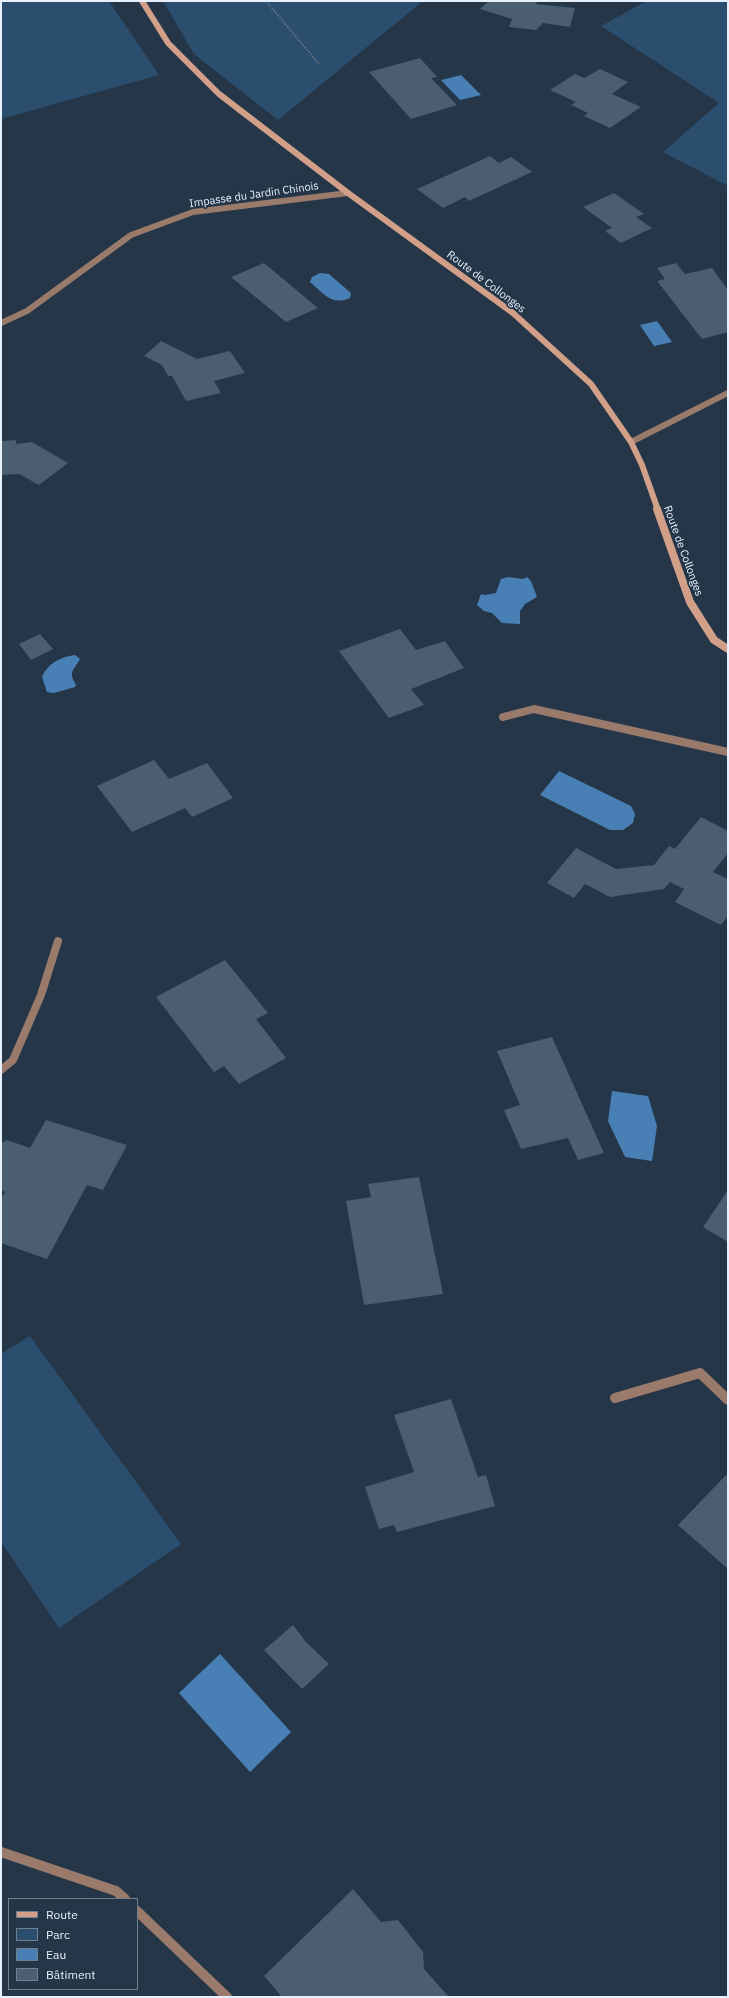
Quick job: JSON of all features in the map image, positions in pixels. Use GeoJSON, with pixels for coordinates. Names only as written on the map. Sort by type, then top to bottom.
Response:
{"type":"FeatureCollection","features":[{"type":"Feature","properties":{"kind":"main road","name":"Route de Collonges"},"geometry":{"type":"LineString","coordinates":[[142,1],[168,43],[219,94],[348,193],[513,313],[590,384],[632,442],[642,465],[690,602],[714,640],[728,649]]}},
{"type":"Feature","properties":{"kind":"street","name":"Impasse du Jardin Chinois"},"geometry":{"type":"LineString","coordinates":[[1,323],[27,311],[131,235],[193,212],[348,193]]}},
{"type":"Feature","properties":{"kind":"street"},"geometry":{"type":"LineString","coordinates":[[632,442],[728,393]]}},
{"type":"Feature","properties":{"kind":"street"},"geometry":{"type":"LineString","coordinates":[[503,717],[534,709],[728,752]]}},
{"type":"Feature","properties":{"kind":"street"},"geometry":{"type":"LineString","coordinates":[[1,1070],[13,1060],[41,995],[58,941]]}},
{"type":"Feature","properties":{"kind":"street"},"geometry":{"type":"LineString","coordinates":[[615,1398],[700,1373],[728,1400]]}},
{"type":"Feature","properties":{"kind":"street"},"geometry":{"type":"LineString","coordinates":[[1,1852],[116,1891],[124,1898]]}},
{"type":"Feature","properties":{"kind":"street"},"geometry":{"type":"LineString","coordinates":[[138,1912],[227,1997]]}},
{"type":"Feature","properties":{"kind":"path"},"geometry":{"type":"LineString","coordinates":[[266,1],[319,64]]}},
{"type":"Feature","properties":{"kind":"green space"},"geometry":{"type":"Polygon","coordinates":[[[1,1],[109,1],[159,75],[1,119],[1,1]]]}},
{"type":"Feature","properties":{"kind":"green space"},"geometry":{"type":"Polygon","coordinates":[[[163,1],[423,1],[278,120],[194,54],[163,1]]]}},
{"type":"Feature","properties":{"kind":"green space"},"geometry":{"type":"Polygon","coordinates":[[[647,1],[728,1],[728,186],[663,152],[719,103],[601,26],[647,1]]]}},
{"type":"Feature","properties":{"kind":"green space"},"geometry":{"type":"Polygon","coordinates":[[[30,1336],[181,1544],[59,1628],[1,1542],[1,1354],[30,1336]]]}},
{"type":"Feature","properties":{"kind":"water"},"geometry":{"type":"Polygon","coordinates":[[[461,75],[481,95],[460,100],[441,80],[461,75]]]}},
{"type":"Feature","properties":{"kind":"water"},"geometry":{"type":"Polygon","coordinates":[[[320,273],[329,274],[351,293],[350,298],[338,301],[328,298],[310,282],[312,277],[320,273]]]}},
{"type":"Feature","properties":{"kind":"water"},"geometry":{"type":"Polygon","coordinates":[[[657,321],[672,342],[654,346],[640,325],[657,321]]]}},
{"type":"Feature","properties":{"kind":"water"},"geometry":{"type":"Polygon","coordinates":[[[508,577],[523,579],[527,577],[531,581],[537,597],[525,604],[520,611],[520,624],[502,623],[492,613],[484,611],[477,605],[481,594],[485,595],[496,593],[501,579],[508,577]]]}},
{"type":"Feature","properties":{"kind":"water"},"geometry":{"type":"Polygon","coordinates":[[[75,655],[80,659],[72,672],[72,677],[76,685],[75,687],[54,693],[47,692],[42,677],[51,664],[64,657],[75,655]]]}},
{"type":"Feature","properties":{"kind":"water"},"geometry":{"type":"Polygon","coordinates":[[[559,771],[631,806],[635,814],[633,823],[623,830],[610,830],[540,795],[559,771]]]}},
{"type":"Feature","properties":{"kind":"water"},"geometry":{"type":"Polygon","coordinates":[[[612,1091],[648,1096],[657,1126],[652,1161],[625,1157],[608,1121],[612,1091]]]}},
{"type":"Feature","properties":{"kind":"water"},"geometry":{"type":"Polygon","coordinates":[[[220,1654],[291,1732],[250,1772],[179,1693],[220,1654]]]}},
{"type":"Feature","properties":{"kind":"building"},"geometry":{"type":"Polygon","coordinates":[[[489,1],[534,1],[537,2],[536,4],[575,8],[570,27],[543,23],[536,30],[509,27],[512,19],[480,9],[489,1]]]}},
{"type":"Feature","properties":{"kind":"building"},"geometry":{"type":"Polygon","coordinates":[[[420,58],[437,77],[431,78],[457,105],[411,119],[369,72],[420,58]]]}},
{"type":"Feature","properties":{"kind":"building"},"geometry":{"type":"Polygon","coordinates":[[[600,69],[628,82],[612,94],[641,107],[610,128],[584,116],[588,113],[571,105],[576,102],[550,90],[575,74],[584,78],[600,69]]]}},
{"type":"Feature","properties":{"kind":"building"},"geometry":{"type":"Polygon","coordinates":[[[490,156],[499,163],[511,157],[532,172],[469,201],[465,197],[443,208],[417,189],[490,156]]]}},
{"type":"Feature","properties":{"kind":"building"},"geometry":{"type":"Polygon","coordinates":[[[614,193],[644,214],[636,217],[652,228],[621,243],[605,231],[612,228],[583,207],[614,193]]]}},
{"type":"Feature","properties":{"kind":"building"},"geometry":{"type":"Polygon","coordinates":[[[264,263],[318,308],[286,322],[231,277],[264,263]]]}},
{"type":"Feature","properties":{"kind":"building"},"geometry":{"type":"Polygon","coordinates":[[[676,263],[685,274],[712,268],[728,290],[728,332],[702,339],[657,281],[665,279],[657,268],[676,263]]]}},
{"type":"Feature","properties":{"kind":"building"},"geometry":{"type":"Polygon","coordinates":[[[161,341],[197,359],[230,351],[245,373],[214,381],[221,393],[186,401],[172,376],[168,376],[162,365],[144,356],[161,341]]]}},
{"type":"Feature","properties":{"kind":"building"},"geometry":{"type":"Polygon","coordinates":[[[16,440],[16,444],[32,442],[68,463],[39,485],[19,474],[1,475],[1,441],[16,440]]]}},
{"type":"Feature","properties":{"kind":"building"},"geometry":{"type":"Polygon","coordinates":[[[400,629],[416,650],[445,641],[464,668],[411,689],[424,705],[389,718],[339,651],[400,629]]]}},
{"type":"Feature","properties":{"kind":"building"},"geometry":{"type":"Polygon","coordinates":[[[40,634],[53,649],[31,660],[19,644],[40,634]]]}},
{"type":"Feature","properties":{"kind":"building"},"geometry":{"type":"Polygon","coordinates":[[[154,760],[169,779],[207,763],[233,798],[192,817],[185,808],[132,832],[97,786],[154,760]]]}},
{"type":"Feature","properties":{"kind":"building"},"geometry":{"type":"Polygon","coordinates":[[[701,817],[728,831],[728,853],[713,872],[728,879],[728,916],[721,925],[675,902],[684,889],[670,882],[664,889],[610,897],[585,884],[574,898],[547,883],[576,848],[616,869],[654,865],[669,846],[675,849],[701,817]]]}},
{"type":"Feature","properties":{"kind":"building"},"geometry":{"type":"Polygon","coordinates":[[[225,960],[268,1013],[256,1019],[286,1058],[239,1084],[224,1066],[214,1072],[156,997],[225,960]]]}},
{"type":"Feature","properties":{"kind":"building"},"geometry":{"type":"Polygon","coordinates":[[[552,1037],[604,1153],[578,1160],[568,1138],[521,1149],[504,1110],[520,1105],[497,1051],[552,1037]]]}},
{"type":"Feature","properties":{"kind":"building"},"geometry":{"type":"Polygon","coordinates":[[[46,1120],[127,1145],[103,1190],[87,1185],[47,1259],[1,1243],[1,1199],[5,1192],[1,1190],[1,1143],[7,1140],[30,1148],[46,1120]]]}},
{"type":"Feature","properties":{"kind":"building"},"geometry":{"type":"Polygon","coordinates":[[[419,1177],[443,1294],[364,1305],[346,1201],[371,1197],[368,1184],[419,1177]]]}},
{"type":"Feature","properties":{"kind":"building"},"geometry":{"type":"Polygon","coordinates":[[[728,1190],[728,1242],[703,1227],[728,1190]]]}},
{"type":"Feature","properties":{"kind":"building"},"geometry":{"type":"Polygon","coordinates":[[[451,1399],[478,1477],[486,1475],[495,1506],[397,1532],[394,1525],[379,1529],[365,1487],[414,1472],[394,1415],[451,1399]]]}},
{"type":"Feature","properties":{"kind":"building"},"geometry":{"type":"Polygon","coordinates":[[[728,1473],[728,1569],[678,1525],[728,1473]]]}},
{"type":"Feature","properties":{"kind":"building"},"geometry":{"type":"Polygon","coordinates":[[[293,1625],[306,1642],[329,1664],[302,1689],[264,1650],[293,1625]]]}},
{"type":"Feature","properties":{"kind":"building"},"geometry":{"type":"Polygon","coordinates":[[[353,1889],[381,1922],[398,1920],[423,1952],[424,1969],[449,1997],[282,1997],[264,1976],[353,1889]]]}}]}
